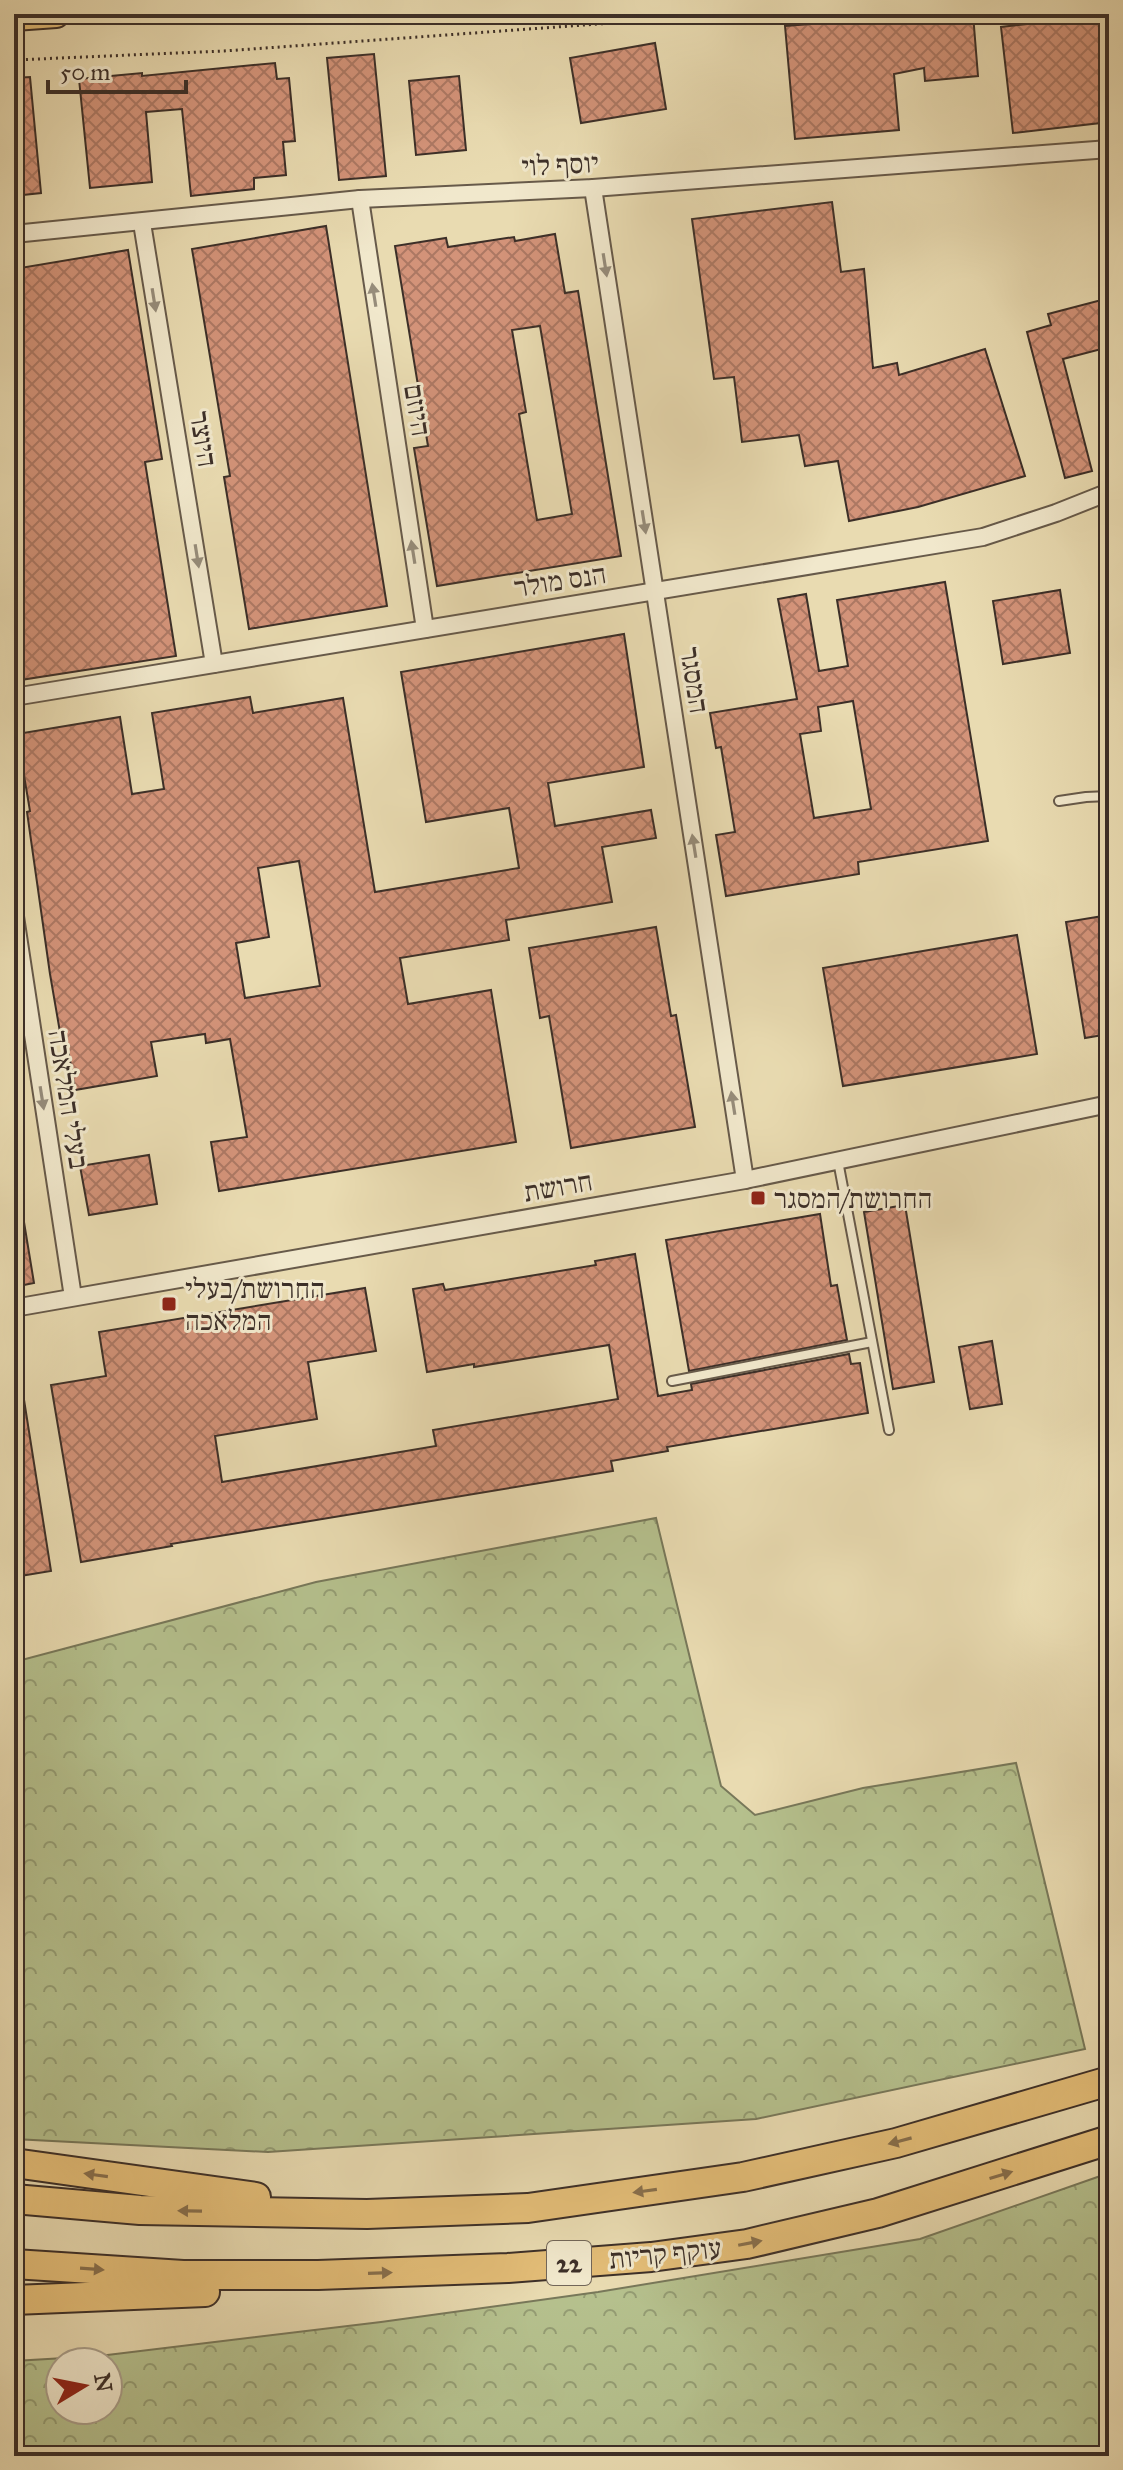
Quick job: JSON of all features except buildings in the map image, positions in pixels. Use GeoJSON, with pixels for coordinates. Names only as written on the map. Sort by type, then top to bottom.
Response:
{"type":"FeatureCollection","features":[{"type":"Feature","properties":{"kind":"highway"},"geometry":{"type":"LineString","coordinates":[[14,17],[56,14]]}},
{"type":"Feature","properties":{"kind":"highway","name":"22"},"geometry":{"type":"LineString","coordinates":[[14,2199],[140,2210],[367,2214],[528,2208],[743,2177],[896,2143],[1109,2081]]}},
{"type":"Feature","properties":{"kind":"highway","name":"עוקף קריות"},"geometry":{"type":"LineString","coordinates":[[14,2264],[183,2275],[318,2275],[508,2268],[651,2257],[747,2244],[878,2213],[1109,2140]]}},
{"type":"Feature","properties":{"kind":"highway"},"geometry":{"type":"LineString","coordinates":[[14,2163],[367,2214]]}},
{"type":"Feature","properties":{"kind":"highway"},"geometry":{"type":"LineString","coordinates":[[14,2300],[236,2291],[318,2275]]}},
{"type":"Feature","properties":{"kind":"street","name":"יוסף לוי"},"geometry":{"type":"LineString","coordinates":[[14,234],[360,199],[593,188],[1109,149]]}},
{"type":"Feature","properties":{"kind":"street","name":"המסגר"},"geometry":{"type":"LineString","coordinates":[[593,188],[745,1180]]}},
{"type":"Feature","properties":{"kind":"street","name":"היוזם"},"geometry":{"type":"LineString","coordinates":[[360,199],[425,629]]}},
{"type":"Feature","properties":{"kind":"street","name":"היוצר"},"geometry":{"type":"LineString","coordinates":[[142,223],[214,664]]}},
{"type":"Feature","properties":{"kind":"street","name":"הנס מולר"},"geometry":{"type":"LineString","coordinates":[[14,697],[983,537],[1109,492]]}},
{"type":"Feature","properties":{"kind":"street","name":"בעלי המלאכה"},"geometry":{"type":"LineString","coordinates":[[14,910],[73,1297]]}},
{"type":"Feature","properties":{"kind":"street","name":"חרושת"},"geometry":{"type":"LineString","coordinates":[[14,1308],[745,1180],[1109,1104]]}},
{"type":"Feature","properties":{"kind":"lane"},"geometry":{"type":"LineString","coordinates":[[1059,801],[1109,796]]}},
{"type":"Feature","properties":{"kind":"lane"},"geometry":{"type":"LineString","coordinates":[[838,1161],[889,1430]]}},
{"type":"Feature","properties":{"kind":"lane"},"geometry":{"type":"LineString","coordinates":[[672,1381],[872,1342]]}},
{"type":"Feature","properties":{"kind":"path"},"geometry":{"type":"LineString","coordinates":[[14,60],[224,51],[737,14]]}},
{"type":"Feature","properties":{"kind":"green space"},"geometry":{"type":"Polygon","coordinates":[[[656,1518],[721,1786],[755,1815],[863,1788],[1016,1763],[1085,2049],[756,2119],[268,2152],[14,2139],[14,1662],[316,1582],[656,1518]]]}},
{"type":"Feature","properties":{"kind":"green space"},"geometry":{"type":"Polygon","coordinates":[[[1109,2173],[1109,2456],[14,2456],[14,2361],[44,2359],[44,2426],[124,2426],[124,2353],[598,2292],[920,2239],[1109,2173]]]}},
{"type":"Feature","properties":{"kind":"place","name":"החרושת/המסגר"},"geometry":{"type":"Point","coordinates":[758,1198]}},
{"type":"Feature","properties":{"kind":"place","name":"החרושת/בעלי המלאכה"},"geometry":{"type":"Point","coordinates":[169,1304]}}]}
